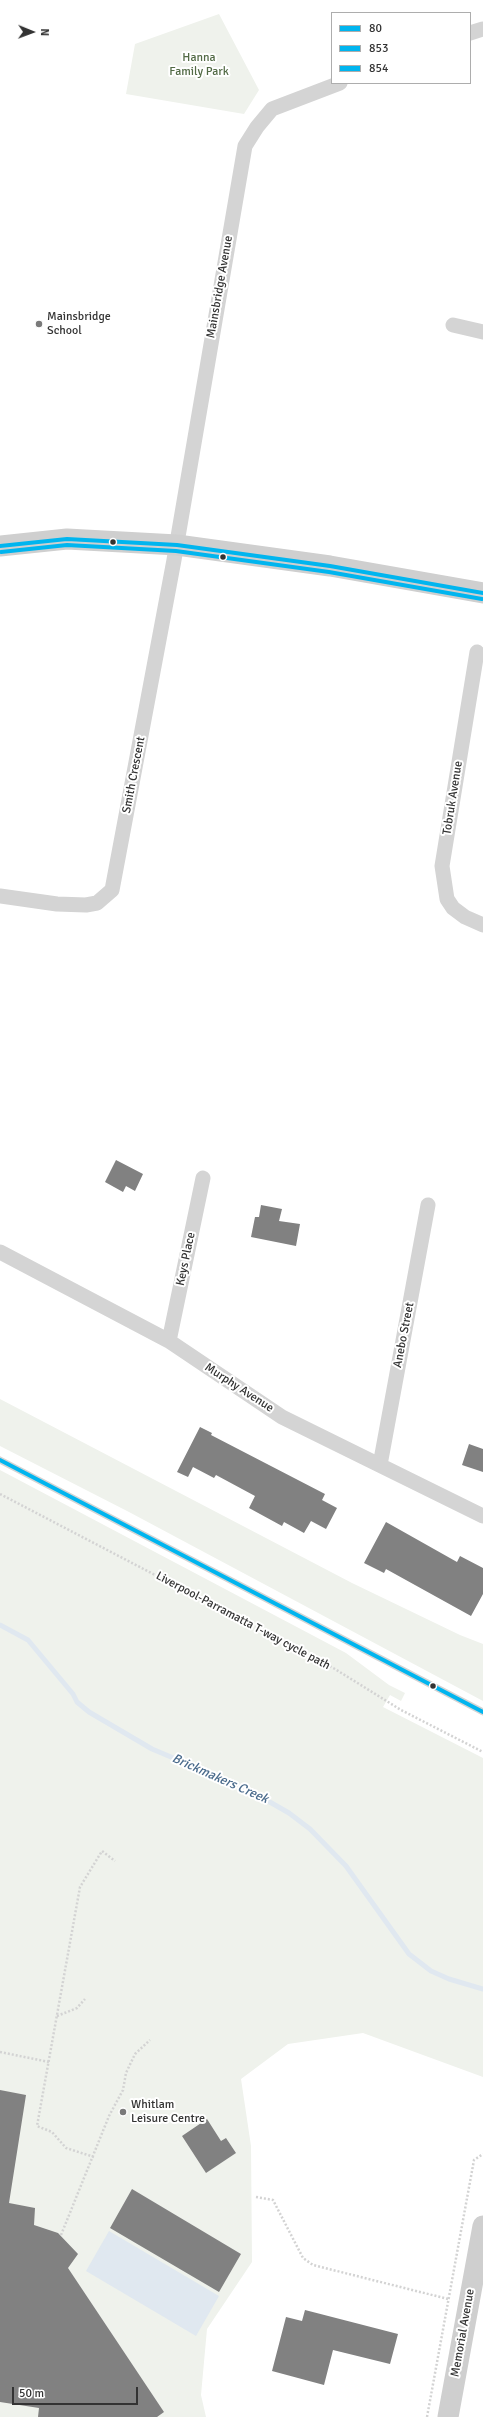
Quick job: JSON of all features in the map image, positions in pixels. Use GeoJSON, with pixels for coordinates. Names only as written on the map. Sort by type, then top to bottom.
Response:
{"type":"FeatureCollection","features":[{"type":"Feature","properties":{"kind":"main road"},"geometry":{"type":"LineString","coordinates":[[0,546],[67,539],[177,544],[330,566],[483,593]]}},
{"type":"Feature","properties":{"kind":"main road","name":"Memorial Avenue"},"geometry":{"type":"LineString","coordinates":[[448,2417],[483,2226]]}},
{"type":"Feature","properties":{"kind":"street"},"geometry":{"type":"LineString","coordinates":[[471,34],[483,28]]}},
{"type":"Feature","properties":{"kind":"street","name":"Mainsbridge Avenue"},"geometry":{"type":"LineString","coordinates":[[177,544],[245,146],[257,127],[272,109],[337,84]]}},
{"type":"Feature","properties":{"kind":"street"},"geometry":{"type":"LineString","coordinates":[[453,325],[483,332]]}},
{"type":"Feature","properties":{"kind":"street","name":"Smith Crescent"},"geometry":{"type":"LineString","coordinates":[[0,896],[57,904],[86,905],[97,903],[112,890],[177,544]]}},
{"type":"Feature","properties":{"kind":"street","name":"Tobruk Avenue"},"geometry":{"type":"LineString","coordinates":[[476,652],[442,866],[447,899],[453,908],[465,917],[483,925]]}},
{"type":"Feature","properties":{"kind":"street","name":"Keys Place"},"geometry":{"type":"LineString","coordinates":[[169,1341],[203,1178]]}},
{"type":"Feature","properties":{"kind":"street","name":"Anebo Street"},"geometry":{"type":"LineString","coordinates":[[380,1465],[428,1205]]}},
{"type":"Feature","properties":{"kind":"street","name":"Murphy Avenue"},"geometry":{"type":"LineString","coordinates":[[0,1252],[169,1341],[282,1416],[483,1516]]}},
{"type":"Feature","properties":{"kind":"lane"},"geometry":{"type":"LineString","coordinates":[[0,1460],[483,1712]]}},
{"type":"Feature","properties":{"kind":"path","name":"Liverpool-Parramatta T-way cycle path"},"geometry":{"type":"LineString","coordinates":[[0,1494],[335,1669],[401,1710],[483,1752]]}},
{"type":"Feature","properties":{"kind":"path"},"geometry":{"type":"LineString","coordinates":[[94,2157],[66,2148],[52,2132],[37,2126],[80,1887],[102,1851],[115,1861]]}},
{"type":"Feature","properties":{"kind":"path"},"geometry":{"type":"LineString","coordinates":[[57,2016],[77,2008],[85,1999]]}},
{"type":"Feature","properties":{"kind":"path"},"geometry":{"type":"LineString","coordinates":[[60,2235],[110,2116],[123,2090],[126,2073],[134,2054],[150,2040]]}},
{"type":"Feature","properties":{"kind":"path"},"geometry":{"type":"LineString","coordinates":[[0,2052],[49,2062]]}},
{"type":"Feature","properties":{"kind":"path"},"geometry":{"type":"LineString","coordinates":[[427,2417],[474,2160],[483,2154]]}},
{"type":"Feature","properties":{"kind":"path"},"geometry":{"type":"LineString","coordinates":[[256,2197],[273,2200],[303,2258],[313,2265],[448,2299]]}},
{"type":"Feature","properties":{"kind":"green space","name":"Hanna Family Park"},"geometry":{"type":"Polygon","coordinates":[[[219,14],[259,90],[244,114],[126,94],[135,44],[219,14]]]}},
{"type":"Feature","properties":{"kind":"green space"},"geometry":{"type":"Polygon","coordinates":[[[0,1399],[352,1583],[460,1635],[483,1644],[483,1701],[129,1512],[0,1446],[0,1399]]]}},
{"type":"Feature","properties":{"kind":"green space"},"geometry":{"type":"Polygon","coordinates":[[[0,1470],[346,1653],[389,1685],[405,1693],[401,1701],[390,1695],[383,1707],[483,1758],[483,2077],[363,2033],[288,2044],[241,2079],[251,2146],[252,2262],[207,2329],[201,2395],[206,2417],[0,2417],[0,1470]]]}},
{"type":"Feature","properties":{"kind":"shaded area"},"geometry":{"type":"Polygon","coordinates":[[[109,2231],[219,2296],[196,2336],[86,2271],[109,2231]]]}},
{"type":"Feature","properties":{"kind":"building"},"geometry":{"type":"Polygon","coordinates":[[[116,1160],[143,1174],[135,1191],[126,1186],[123,1192],[105,1182],[116,1160]]]}},
{"type":"Feature","properties":{"kind":"building"},"geometry":{"type":"Polygon","coordinates":[[[261,1205],[282,1209],[279,1221],[300,1224],[296,1246],[251,1237],[255,1217],[259,1217],[261,1205]]]}},
{"type":"Feature","properties":{"kind":"building"},"geometry":{"type":"Polygon","coordinates":[[[200,1427],[212,1433],[211,1435],[325,1494],[322,1500],[337,1508],[326,1529],[311,1521],[304,1533],[284,1522],[282,1526],[249,1508],[255,1496],[216,1475],[214,1478],[193,1467],[188,1477],[177,1472],[200,1427]]]}},
{"type":"Feature","properties":{"kind":"building"},"geometry":{"type":"Polygon","coordinates":[[[469,1444],[483,1449],[483,1472],[462,1465],[469,1444]]]}},
{"type":"Feature","properties":{"kind":"building"},"geometry":{"type":"Polygon","coordinates":[[[386,1522],[457,1562],[460,1556],[483,1568],[483,1594],[471,1616],[386,1569],[384,1573],[364,1563],[386,1522]]]}},
{"type":"Feature","properties":{"kind":"building"},"geometry":{"type":"Polygon","coordinates":[[[0,2090],[26,2095],[9,2203],[35,2208],[34,2225],[58,2233],[78,2254],[68,2268],[164,2412],[157,2417],[38,2417],[39,2408],[0,2402],[0,2090]]]}},
{"type":"Feature","properties":{"kind":"building"},"geometry":{"type":"Polygon","coordinates":[[[207,2119],[221,2141],[226,2138],[236,2153],[206,2173],[182,2136],[207,2119]]]}},
{"type":"Feature","properties":{"kind":"building"},"geometry":{"type":"Polygon","coordinates":[[[132,2189],[241,2254],[219,2292],[110,2228],[132,2189]]]}},
{"type":"Feature","properties":{"kind":"building"},"geometry":{"type":"Polygon","coordinates":[[[305,2310],[398,2334],[390,2364],[333,2350],[324,2385],[272,2371],[286,2317],[302,2321],[305,2310]]]}},
{"type":"Feature","properties":{"kind":"waterway","name":"Brickmakers Creek"},"geometry":{"type":"LineString","coordinates":[[0,1625],[28,1640],[73,1694],[77,1702],[89,1712],[152,1749],[247,1789],[289,1813],[310,1829],[346,1866],[409,1954],[431,1971],[449,1979],[483,1989]]}},
{"type":"Feature","properties":{"kind":"transit line","name":"853"},"geometry":{"type":"LineString","coordinates":[[0,546],[67,539],[177,545],[330,566],[483,593]]}},
{"type":"Feature","properties":{"kind":"transit line","name":"854"},"geometry":{"type":"LineString","coordinates":[[1,552],[67,545],[176,551],[329,572],[482,599]]}},
{"type":"Feature","properties":{"kind":"transit line","name":"80"},"geometry":{"type":"LineString","coordinates":[[0,1460],[483,1712]]}},
{"type":"Feature","properties":{"kind":"place","name":"Mainsbridge School"},"geometry":{"type":"Point","coordinates":[39,324]}},
{"type":"Feature","properties":{"kind":"place","name":"Whitlam Leisure Centre"},"geometry":{"type":"Point","coordinates":[123,2112]}}]}
